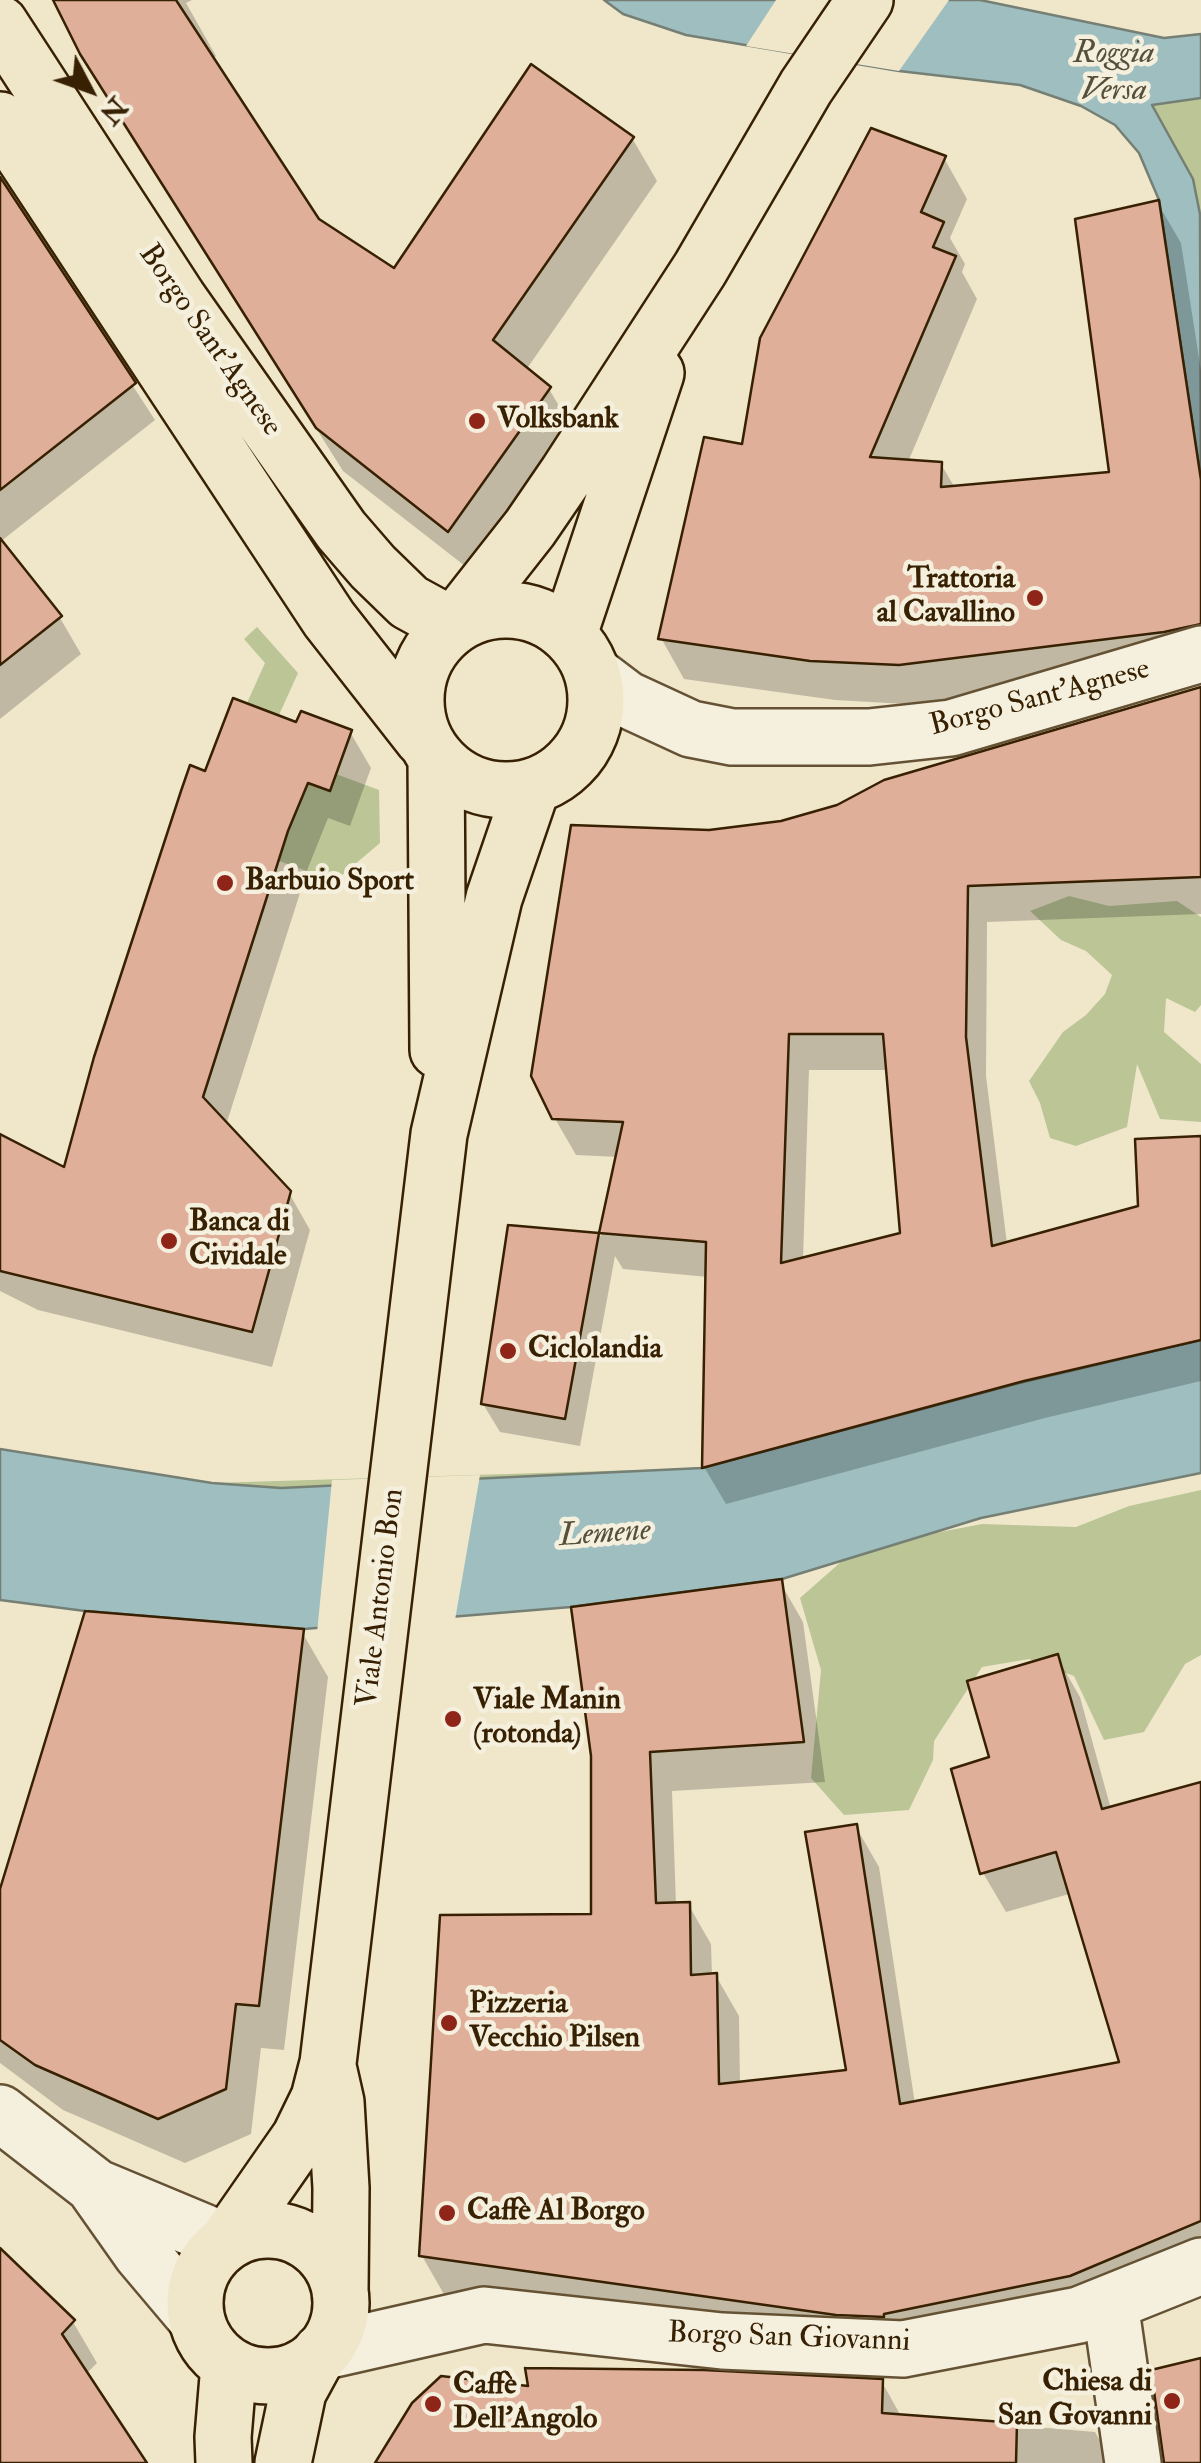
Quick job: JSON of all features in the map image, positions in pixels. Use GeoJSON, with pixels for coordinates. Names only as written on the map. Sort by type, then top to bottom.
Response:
{"type":"FeatureCollection","features":[{"type":"Feature","properties":{"kind":"main road"},"geometry":{"type":"LineString","coordinates":[[453,626],[481,612],[513,609],[543,616],[581,654],[597,702],[592,730],[578,755],[558,774],[532,787],[505,791],[480,787],[455,776],[430,748],[416,715],[419,677],[435,644],[530,528],[700,269],[806,87],[865,0]]}},
{"type":"Feature","properties":{"kind":"main road","name":"Borgo Sant'Agnese"},"geometry":{"type":"LineString","coordinates":[[0,24],[167,282],[341,530],[409,602],[453,626]]}},
{"type":"Feature","properties":{"kind":"main road","name":"Borgo Sant'Agnese"},"geometry":{"type":"LineString","coordinates":[[0,120],[320,606],[430,748]]}},
{"type":"Feature","properties":{"kind":"main road"},"geometry":{"type":"LineString","coordinates":[[581,654],[651,384],[700,269]]}},
{"type":"Feature","properties":{"kind":"main road","name":"Viale Antonio Bon"},"geometry":{"type":"LineString","coordinates":[[430,748],[439,1134]]}},
{"type":"Feature","properties":{"kind":"main road","name":"Viale Antonio Bon"},"geometry":{"type":"LineString","coordinates":[[228,2242],[300,2137],[319,2098],[328,2063],[439,1134],[494,898],[532,787]]}},
{"type":"Feature","properties":{"kind":"main road","name":"Viale Antonio Bon"},"geometry":{"type":"LineString","coordinates":[[328,2063],[337,2119],[341,2188],[340,2292]]}},
{"type":"Feature","properties":{"kind":"main road"},"geometry":{"type":"LineString","coordinates":[[283,2463],[298,2392],[338,2325],[340,2292],[333,2269],[318,2249],[298,2236],[274,2230],[250,2232],[228,2242],[211,2256],[200,2275],[195,2317],[202,2336],[228,2366],[250,2374],[274,2376],[297,2370],[319,2355]]}},
{"type":"Feature","properties":{"kind":"main road"},"geometry":{"type":"LineString","coordinates":[[224,2463],[228,2366]]}},
{"type":"Feature","properties":{"kind":"street","name":"Borgo Sant'Agnese"},"geometry":{"type":"LineString","coordinates":[[581,654],[626,699],[691,729],[732,737],[869,737],[951,728],[1201,654]]}},
{"type":"Feature","properties":{"kind":"street"},"geometry":{"type":"LineString","coordinates":[[0,2112],[92,2185],[228,2242]]}},
{"type":"Feature","properties":{"kind":"street"},"geometry":{"type":"LineString","coordinates":[[92,2185],[141,2253],[195,2317]]}},
{"type":"Feature","properties":{"kind":"street","name":"Borgo San Giovanni"},"geometry":{"type":"LineString","coordinates":[[319,2355],[484,2315],[722,2340],[903,2349],[1079,2315],[1201,2266]]}},
{"type":"Feature","properties":{"kind":"street"},"geometry":{"type":"LineString","coordinates":[[1110,2303],[1132,2463]]}},
{"type":"Feature","properties":{"kind":"green space"},"geometry":{"type":"Polygon","coordinates":[[[1201,98],[1201,235],[1193,179],[1152,104],[1201,98]]]}},
{"type":"Feature","properties":{"kind":"green space"},"geometry":{"type":"Polygon","coordinates":[[[257,627],[298,673],[279,715],[247,703],[265,663],[244,639],[257,627]]]}},
{"type":"Feature","properties":{"kind":"green space"},"geometry":{"type":"Polygon","coordinates":[[[336,774],[379,790],[380,843],[335,881],[276,860],[306,783],[329,791],[336,774]]]}},
{"type":"Feature","properties":{"kind":"green space"},"geometry":{"type":"Polygon","coordinates":[[[1069,896],[1109,906],[1177,901],[1201,917],[1201,1005],[1195,1012],[1166,998],[1164,1032],[1201,1064],[1201,1122],[1160,1119],[1137,1064],[1127,1127],[1076,1146],[1050,1138],[1029,1081],[1063,1032],[1105,994],[1112,975],[1086,951],[1061,940],[1030,911],[1069,896]]]}},
{"type":"Feature","properties":{"kind":"green space"},"geometry":{"type":"Polygon","coordinates":[[[1201,1340],[1201,1473],[981,1518],[935,1533],[982,1524],[1076,1527],[1129,1506],[1201,1490],[1201,1655],[1185,1664],[1144,1732],[1104,1740],[1074,1676],[1029,1659],[982,1667],[934,1741],[933,1760],[909,1810],[844,1815],[811,1778],[821,1670],[800,1598],[842,1561],[782,1579],[571,1607],[304,1629],[85,1611],[0,1599],[0,1449],[212,1483],[702,1468],[1019,1383],[1201,1340]]]}},
{"type":"Feature","properties":{"kind":"water","name":"Roggia Versa"},"geometry":{"type":"Polygon","coordinates":[[[604,0],[980,0],[1164,38],[1201,34],[1201,98],[1152,105],[1193,179],[1200,214],[1201,480],[1159,200],[1139,153],[1115,125],[1081,106],[1020,85],[899,71],[686,35],[623,14],[604,0]]]}},
{"type":"Feature","properties":{"kind":"water","name":"Lemene"},"geometry":{"type":"Polygon","coordinates":[[[1201,1340],[1201,1473],[981,1518],[782,1579],[571,1607],[304,1629],[0,1600],[0,1449],[212,1483],[281,1488],[702,1468],[1019,1383],[1201,1340]]]}},
{"type":"Feature","properties":{"kind":"pier"},"geometry":{"type":"Polygon","coordinates":[[[776,0],[949,0],[899,71],[746,46],[776,0]]]}},
{"type":"Feature","properties":{"kind":"pier"},"geometry":{"type":"Polygon","coordinates":[[[480,1475],[455,1620],[317,1633],[332,1480],[480,1475]]]}},
{"type":"Feature","properties":{"kind":"building"},"geometry":{"type":"Polygon","coordinates":[[[53,0],[176,0],[319,219],[394,268],[531,64],[634,137],[493,340],[551,387],[448,532],[316,428],[80,54],[53,0]]]}},
{"type":"Feature","properties":{"kind":"building"},"geometry":{"type":"Polygon","coordinates":[[[871,128],[946,156],[921,212],[944,222],[933,247],[956,256],[870,457],[942,462],[941,487],[1109,472],[1075,219],[1159,200],[1201,480],[1201,624],[899,665],[810,661],[658,639],[704,437],[742,444],[760,338],[871,128]]]}},
{"type":"Feature","properties":{"kind":"building"},"geometry":{"type":"Polygon","coordinates":[[[0,177],[136,383],[0,490],[0,177]]]}},
{"type":"Feature","properties":{"kind":"building"},"geometry":{"type":"Polygon","coordinates":[[[0,538],[62,616],[0,665],[0,538]]]}},
{"type":"Feature","properties":{"kind":"building"},"geometry":{"type":"Polygon","coordinates":[[[1201,687],[1201,877],[968,886],[966,1037],[992,1246],[1138,1206],[1135,1139],[1201,1136],[1201,1340],[1024,1381],[702,1468],[706,1242],[599,1233],[623,1122],[552,1119],[531,1076],[571,825],[709,830],[781,821],[837,805],[884,780],[1201,687]],[[789,1034],[781,1263],[900,1233],[883,1034],[789,1034]]]}},
{"type":"Feature","properties":{"kind":"building"},"geometry":{"type":"Polygon","coordinates":[[[233,698],[296,722],[301,711],[352,730],[330,791],[308,783],[288,831],[203,1097],[291,1191],[252,1332],[0,1271],[0,1134],[64,1167],[94,1057],[190,765],[205,771],[233,698]]]}},
{"type":"Feature","properties":{"kind":"building"},"geometry":{"type":"Polygon","coordinates":[[[508,1225],[599,1233],[565,1419],[481,1404],[508,1225]]]}},
{"type":"Feature","properties":{"kind":"building"},"geometry":{"type":"Polygon","coordinates":[[[782,1579],[804,1742],[650,1752],[656,1903],[690,1902],[691,1975],[717,1973],[719,2084],[846,2070],[805,1832],[857,1824],[900,2104],[1119,2062],[1056,1852],[980,1874],[951,1769],[989,1757],[967,1681],[1058,1654],[1102,1809],[1201,1782],[1201,2221],[1070,2276],[884,2317],[836,2315],[419,2256],[440,1915],[591,1914],[591,1756],[571,1607],[782,1579]]]}},
{"type":"Feature","properties":{"kind":"building"},"geometry":{"type":"Polygon","coordinates":[[[85,1611],[304,1629],[259,2006],[236,2004],[226,2089],[158,2119],[35,2065],[0,2040],[0,1889],[85,1611]]]}},
{"type":"Feature","properties":{"kind":"building"},"geometry":{"type":"Polygon","coordinates":[[[0,2248],[75,2320],[62,2334],[147,2463],[0,2463],[0,2248]]]}},
{"type":"Feature","properties":{"kind":"building","name":"Chiesa di San Govanni"},"geometry":{"type":"Polygon","coordinates":[[[1201,2358],[1201,2463],[1164,2463],[1151,2370],[1201,2358]]]}},
{"type":"Feature","properties":{"kind":"building"},"geometry":{"type":"Polygon","coordinates":[[[525,2368],[704,2370],[883,2379],[882,2413],[1017,2423],[1016,2463],[375,2463],[412,2403],[441,2376],[528,2386],[525,2368]]]}},
{"type":"Feature","properties":{"kind":"place","name":"Volksbank"},"geometry":{"type":"Point","coordinates":[477,421]}},
{"type":"Feature","properties":{"kind":"place","name":"Trattoria al Cavallino"},"geometry":{"type":"Point","coordinates":[1035,598]}},
{"type":"Feature","properties":{"kind":"place","name":"Barbuio Sport"},"geometry":{"type":"Point","coordinates":[225,883]}},
{"type":"Feature","properties":{"kind":"place","name":"Banca di Cividale"},"geometry":{"type":"Point","coordinates":[169,1241]}},
{"type":"Feature","properties":{"kind":"place","name":"Ciclolandia"},"geometry":{"type":"Point","coordinates":[508,1351]}},
{"type":"Feature","properties":{"kind":"place","name":"Viale Manin (rotonda)"},"geometry":{"type":"Point","coordinates":[453,1719]}},
{"type":"Feature","properties":{"kind":"place","name":"Pizzeria Vecchio Pilsen"},"geometry":{"type":"Point","coordinates":[449,2023]}},
{"type":"Feature","properties":{"kind":"place","name":"Caffè Al Borgo"},"geometry":{"type":"Point","coordinates":[447,2213]}},
{"type":"Feature","properties":{"kind":"place","name":"Chiesa di San Govanni"},"geometry":{"type":"Point","coordinates":[1172,2401]}},
{"type":"Feature","properties":{"kind":"place","name":"Caffè Dell'Angolo"},"geometry":{"type":"Point","coordinates":[433,2404]}}]}
